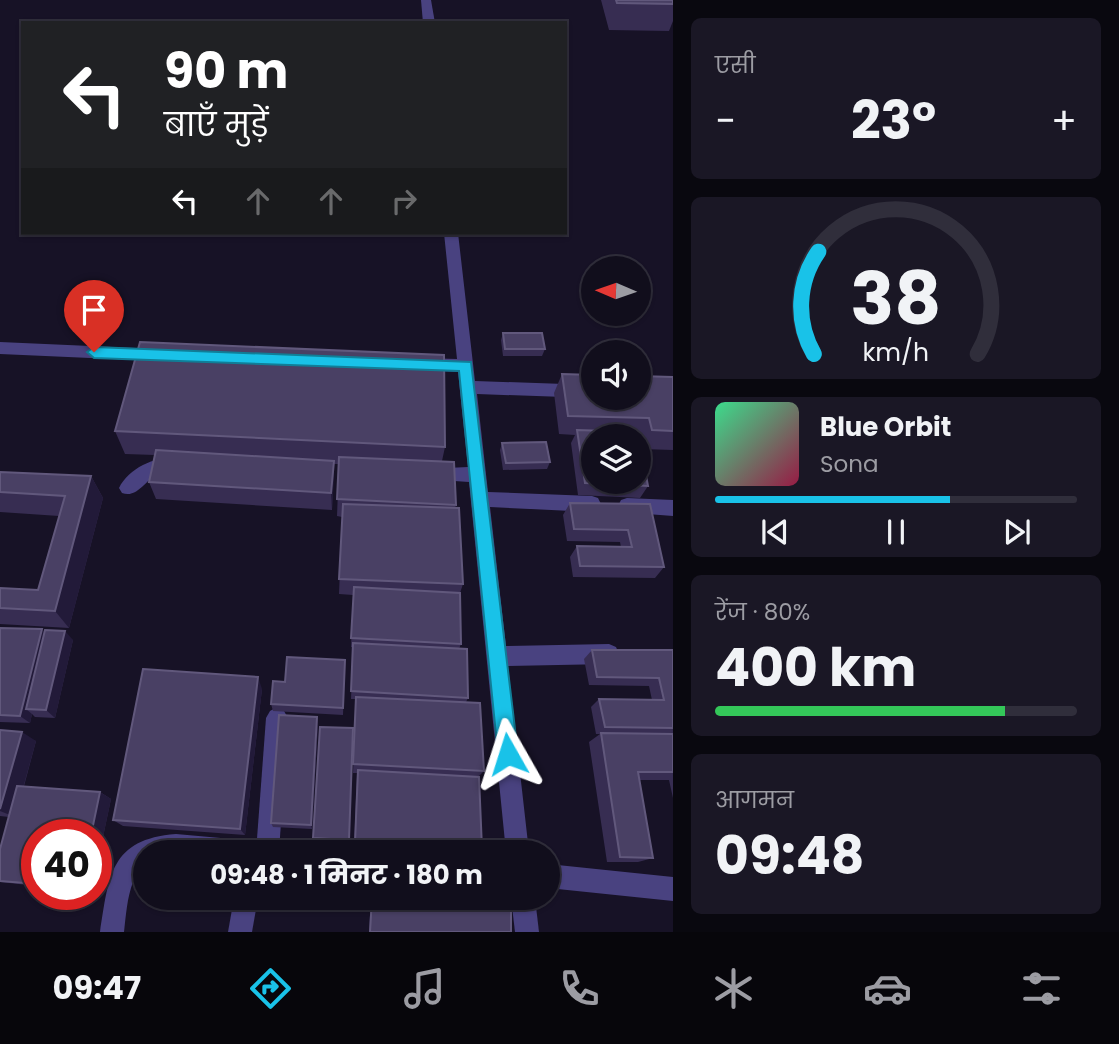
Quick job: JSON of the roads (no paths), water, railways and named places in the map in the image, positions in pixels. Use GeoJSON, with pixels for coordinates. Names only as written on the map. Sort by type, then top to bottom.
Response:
{"type":"FeatureCollection","features":[{"type":"Feature","properties":{"kind":"street"},"geometry":{"type":"LineString","coordinates":[[426,0],[429,21]]}},
{"type":"Feature","properties":{"kind":"street"},"geometry":{"type":"LineString","coordinates":[[451,235],[517,840]]}},
{"type":"Feature","properties":{"kind":"street"},"geometry":{"type":"LineString","coordinates":[[0,348],[177,355]]}},
{"type":"Feature","properties":{"kind":"street"},"geometry":{"type":"LineString","coordinates":[[397,363],[466,366]]}},
{"type":"Feature","properties":{"kind":"street"},"geometry":{"type":"LineString","coordinates":[[468,387],[581,391]]}},
{"type":"Feature","properties":{"kind":"street"},"geometry":{"type":"LineString","coordinates":[[128,488],[150,468],[160,463],[187,464]]}},
{"type":"Feature","properties":{"kind":"street"},"geometry":{"type":"LineString","coordinates":[[408,473],[477,475]]}},
{"type":"Feature","properties":{"kind":"street"},"geometry":{"type":"LineString","coordinates":[[480,499],[673,508]]}},
{"type":"Feature","properties":{"kind":"street"},"geometry":{"type":"LineString","coordinates":[[497,656],[632,653]]}},
{"type":"Feature","properties":{"kind":"street"},"geometry":{"type":"LineString","coordinates":[[268,840],[277,718]]}},
{"type":"Feature","properties":{"kind":"street"},"geometry":{"type":"LineString","coordinates":[[112,932],[125,871],[133,860]]}},
{"type":"Feature","properties":{"kind":"street"},"geometry":{"type":"LineString","coordinates":[[560,877],[673,889]]}},
{"type":"Feature","properties":{"kind":"street"},"geometry":{"type":"LineString","coordinates":[[240,932],[244,910]]}},
{"type":"Feature","properties":{"kind":"street"},"geometry":{"type":"LineString","coordinates":[[524,910],[527,932]]}}]}
